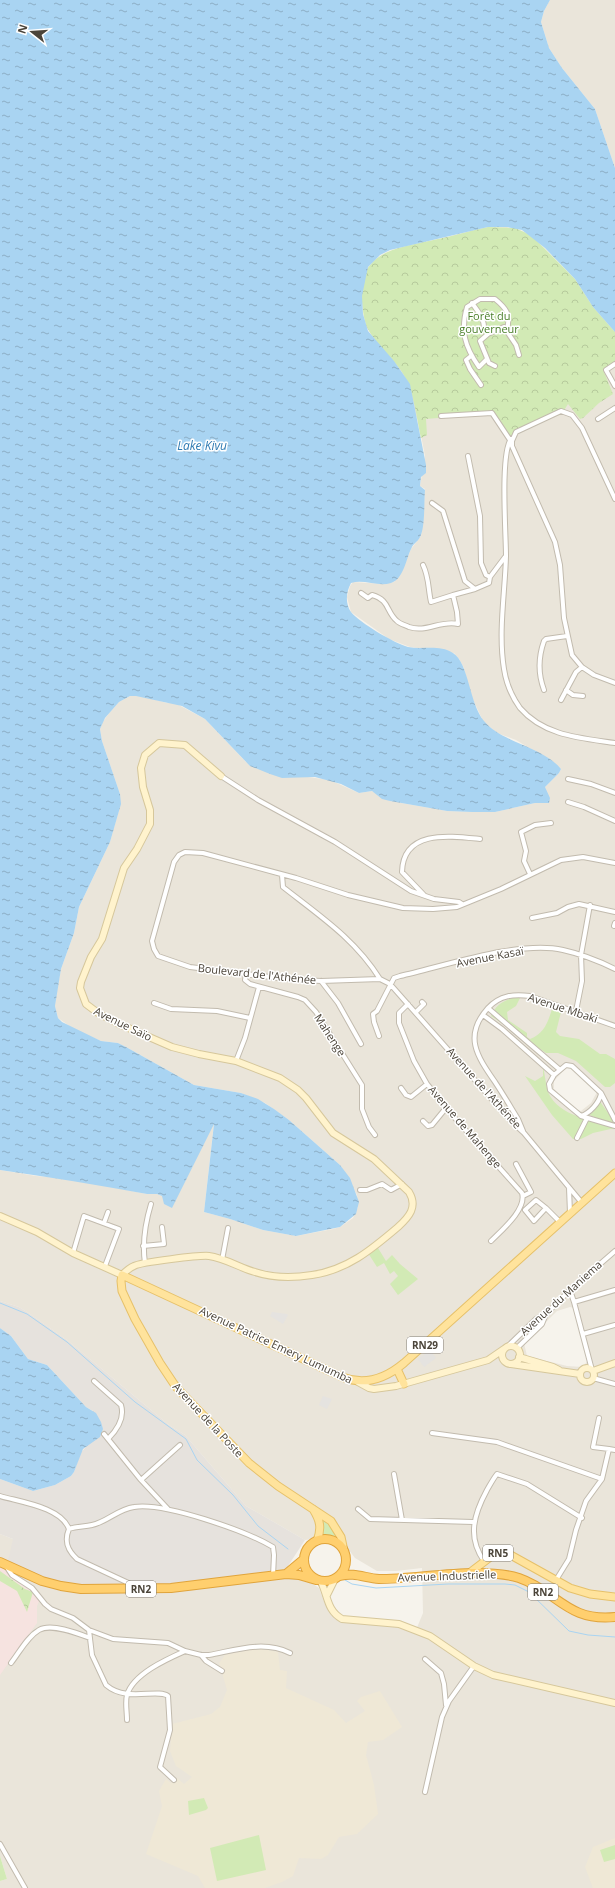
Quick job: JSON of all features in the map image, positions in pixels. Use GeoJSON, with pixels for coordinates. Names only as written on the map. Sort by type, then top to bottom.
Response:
{"type":"FeatureCollection","features":[{"type":"Feature","properties":{"kind":"highway"},"geometry":{"type":"LineString","coordinates":[[286,1574],[304,1558],[307,1549],[317,1540],[332,1540],[340,1545],[344,1551],[346,1562],[337,1577],[319,1581],[307,1572],[304,1558]]}},
{"type":"Feature","properties":{"kind":"highway","name":"Avenue Industrielle"},"geometry":{"type":"LineString","coordinates":[[346,1562],[352,1570],[364,1576]]}},
{"type":"Feature","properties":{"kind":"highway","name":"RN2"},"geometry":{"type":"LineString","coordinates":[[3,1564],[42,1581],[68,1588],[141,1589],[202,1585],[286,1574],[299,1575],[319,1581]]}},
{"type":"Feature","properties":{"kind":"highway","name":"Avenue Industrielle"},"geometry":{"type":"LineString","coordinates":[[337,1577],[352,1574],[380,1579],[468,1574],[502,1574],[520,1579],[578,1613],[600,1618],[615,1617]]}},
{"type":"Feature","properties":{"kind":"main road","name":"Avenue Patrice Emery Lumumba"},"geometry":{"type":"LineString","coordinates":[[122,1275],[328,1371],[358,1382],[384,1376],[397,1369],[615,1173]]}},
{"type":"Feature","properties":{"kind":"main road","name":"Avenue de la Poste"},"geometry":{"type":"LineString","coordinates":[[122,1275],[122,1291],[133,1314],[160,1363],[176,1387],[249,1463],[273,1482],[331,1521],[341,1537],[344,1551]]}},
{"type":"Feature","properties":{"kind":"main road"},"geometry":{"type":"LineString","coordinates":[[397,1369],[404,1384]]}},
{"type":"Feature","properties":{"kind":"main road"},"geometry":{"type":"LineString","coordinates":[[312,1507],[320,1522],[320,1532],[317,1540]]}},
{"type":"Feature","properties":{"kind":"main road","name":"RN5"},"geometry":{"type":"LineString","coordinates":[[468,1574],[493,1555],[507,1553],[570,1588],[590,1594],[615,1597]]}},
{"type":"Feature","properties":{"kind":"street"},"geometry":{"type":"LineString","coordinates":[[487,359],[479,367],[471,356],[463,328],[467,307],[480,299],[495,299],[507,311],[510,319],[507,329],[516,345],[519,355]]}},
{"type":"Feature","properties":{"kind":"street"},"geometry":{"type":"LineString","coordinates":[[472,303],[484,323],[484,327]]}},
{"type":"Feature","properties":{"kind":"street"},"geometry":{"type":"LineString","coordinates":[[495,366],[489,363],[480,341],[481,339],[504,327],[507,329]]}},
{"type":"Feature","properties":{"kind":"street"},"geometry":{"type":"LineString","coordinates":[[471,356],[466,360],[470,369],[481,385]]}},
{"type":"Feature","properties":{"kind":"street"},"geometry":{"type":"LineString","coordinates":[[615,364],[606,370],[615,386]]}},
{"type":"Feature","properties":{"kind":"street"},"geometry":{"type":"LineString","coordinates":[[598,419],[615,408]]}},
{"type":"Feature","properties":{"kind":"street"},"geometry":{"type":"LineString","coordinates":[[615,499],[582,428],[572,415],[561,411],[516,432],[510,440],[506,455],[506,556],[502,650],[504,670],[513,696],[520,707],[528,715],[552,730],[579,738],[615,743]]}},
{"type":"Feature","properties":{"kind":"street"},"geometry":{"type":"LineString","coordinates":[[441,416],[492,413],[510,440]]}},
{"type":"Feature","properties":{"kind":"street"},"geometry":{"type":"LineString","coordinates":[[513,436],[512,446],[555,542],[560,565],[567,636],[572,655],[582,667],[594,675],[615,683]]}},
{"type":"Feature","properties":{"kind":"street"},"geometry":{"type":"LineString","coordinates":[[468,456],[480,516],[481,562],[486,575],[490,577]]}},
{"type":"Feature","properties":{"kind":"street"},"geometry":{"type":"LineString","coordinates":[[432,503],[443,510],[456,547],[461,571],[468,585],[475,589]]}},
{"type":"Feature","properties":{"kind":"street"},"geometry":{"type":"LineString","coordinates":[[423,565],[427,574],[431,602],[475,589],[489,583],[490,577],[506,556]]}},
{"type":"Feature","properties":{"kind":"street"},"geometry":{"type":"LineString","coordinates":[[361,593],[368,598],[372,595],[384,600],[397,622],[421,629],[444,622],[458,624],[458,612],[453,595]]}},
{"type":"Feature","properties":{"kind":"street"},"geometry":{"type":"LineString","coordinates":[[544,690],[538,669],[544,641],[546,639],[567,636]]}},
{"type":"Feature","properties":{"kind":"street"},"geometry":{"type":"LineString","coordinates":[[560,700],[576,672],[582,667]]}},
{"type":"Feature","properties":{"kind":"street"},"geometry":{"type":"LineString","coordinates":[[566,690],[573,695],[583,696]]}},
{"type":"Feature","properties":{"kind":"street","name":"Avenue Saïo"},"geometry":{"type":"LineString","coordinates":[[122,1275],[134,1265],[198,1256],[210,1256],[254,1272],[275,1277],[311,1275],[341,1268],[374,1248],[411,1213],[413,1198],[402,1184],[374,1159],[333,1133],[298,1090],[280,1078],[236,1061],[182,1050],[117,1023],[91,1009],[86,1004],[80,988],[80,982],[91,957],[102,939],[124,868],[137,849],[150,824],[150,810],[141,776],[141,768],[145,755],[159,743],[185,745],[221,776],[258,800],[335,842],[411,891],[434,899],[459,902],[462,904]]}},
{"type":"Feature","properties":{"kind":"street"},"geometry":{"type":"LineString","coordinates":[[568,779],[591,784],[615,793]]}},
{"type":"Feature","properties":{"kind":"street"},"geometry":{"type":"LineString","coordinates":[[568,802],[584,807],[615,821]]}},
{"type":"Feature","properties":{"kind":"street"},"geometry":{"type":"LineString","coordinates":[[530,874],[524,861],[526,851],[521,832],[535,825],[551,823]]}},
{"type":"Feature","properties":{"kind":"street"},"geometry":{"type":"LineString","coordinates":[[425,896],[402,872],[404,856],[411,847],[424,839],[434,837],[480,839]]}},
{"type":"Feature","properties":{"kind":"street","name":"Boulevard de l'Athénée"},"geometry":{"type":"LineString","coordinates":[[380,979],[321,981],[218,972],[190,967],[158,956],[152,941],[174,862],[179,855],[185,852],[194,852],[296,878],[348,895],[403,908],[438,909],[457,907],[462,904]]}},
{"type":"Feature","properties":{"kind":"street"},"geometry":{"type":"LineString","coordinates":[[462,904],[501,889],[553,863],[571,858],[583,858],[615,863]]}},
{"type":"Feature","properties":{"kind":"street"},"geometry":{"type":"LineString","coordinates":[[282,875],[283,887],[346,937],[369,961],[380,979]]}},
{"type":"Feature","properties":{"kind":"street"},"geometry":{"type":"LineString","coordinates":[[532,918],[556,913],[574,904],[615,912]]}},
{"type":"Feature","properties":{"kind":"street"},"geometry":{"type":"LineString","coordinates":[[576,1012],[582,980],[581,955],[590,906]]}},
{"type":"Feature","properties":{"kind":"street","name":"Avenue Kasaï"},"geometry":{"type":"LineString","coordinates":[[390,984],[394,978],[400,976],[504,952],[545,948],[562,950],[581,955],[615,969]]}},
{"type":"Feature","properties":{"kind":"street","name":"Mahenge"},"geometry":{"type":"LineString","coordinates":[[246,974],[245,980],[247,982],[259,987],[280,991],[305,1000],[316,1012],[362,1085],[362,1109],[369,1127],[375,1135]]}},
{"type":"Feature","properties":{"kind":"street","name":"Avenue de l'Athénée"},"geometry":{"type":"LineString","coordinates":[[380,979],[390,984],[416,1012],[488,1095],[524,1133],[582,1203]]}},
{"type":"Feature","properties":{"kind":"street"},"geometry":{"type":"LineString","coordinates":[[321,981],[338,1003],[352,1025],[360,1044]]}},
{"type":"Feature","properties":{"kind":"street"},"geometry":{"type":"LineString","coordinates":[[379,1036],[373,1014],[377,1011],[390,984]]}},
{"type":"Feature","properties":{"kind":"street"},"geometry":{"type":"LineString","coordinates":[[236,1061],[259,987]]}},
{"type":"Feature","properties":{"kind":"street","name":"Avenue Mbaki"},"geometry":{"type":"LineString","coordinates":[[524,1133],[518,1119],[476,1051],[474,1037],[476,1029],[488,1008],[497,1000],[504,997],[522,995],[615,1026]]}},
{"type":"Feature","properties":{"kind":"street"},"geometry":{"type":"LineString","coordinates":[[416,1012],[424,1004],[422,1002]]}},
{"type":"Feature","properties":{"kind":"street"},"geometry":{"type":"LineString","coordinates":[[154,1004],[171,1009],[211,1010],[250,1018]]}},
{"type":"Feature","properties":{"kind":"street","name":"Avenue de Mahenge"},"geometry":{"type":"LineString","coordinates":[[408,1004],[399,1013],[399,1023],[414,1061],[427,1084],[446,1108],[512,1179],[523,1196]]}},
{"type":"Feature","properties":{"kind":"street"},"geometry":{"type":"LineString","coordinates":[[488,1008],[559,1069]]}},
{"type":"Feature","properties":{"kind":"street"},"geometry":{"type":"LineString","coordinates":[[483,1015],[502,1029],[554,1075]]}},
{"type":"Feature","properties":{"kind":"street"},"geometry":{"type":"LineString","coordinates":[[502,1029],[506,1024]]}},
{"type":"Feature","properties":{"kind":"street"},"geometry":{"type":"LineString","coordinates":[[523,1047],[526,1042]]}},
{"type":"Feature","properties":{"kind":"street"},"geometry":{"type":"LineString","coordinates":[[615,1120],[601,1093],[572,1066],[566,1064],[554,1075],[549,1084],[550,1090],[581,1116],[615,1126]]}},
{"type":"Feature","properties":{"kind":"street"},"geometry":{"type":"LineString","coordinates":[[401,1088],[406,1095],[411,1097],[427,1084]]}},
{"type":"Feature","properties":{"kind":"street"},"geometry":{"type":"LineString","coordinates":[[581,1116],[587,1114],[599,1100],[601,1093]]}},
{"type":"Feature","properties":{"kind":"street"},"geometry":{"type":"LineString","coordinates":[[423,1121],[428,1126],[432,1125],[446,1108]]}},
{"type":"Feature","properties":{"kind":"street"},"geometry":{"type":"LineString","coordinates":[[577,1138],[587,1118]]}},
{"type":"Feature","properties":{"kind":"street"},"geometry":{"type":"LineString","coordinates":[[491,1240],[519,1210],[522,1205],[523,1196],[530,1192],[516,1164]]}},
{"type":"Feature","properties":{"kind":"street"},"geometry":{"type":"LineString","coordinates":[[360,1190],[367,1190],[382,1184],[391,1190],[402,1184]]}},
{"type":"Feature","properties":{"kind":"street"},"geometry":{"type":"LineString","coordinates":[[569,1187],[570,1214]]}},
{"type":"Feature","properties":{"kind":"street"},"geometry":{"type":"LineString","coordinates":[[546,1208],[535,1221],[525,1210],[536,1200],[546,1208],[560,1222]]}},
{"type":"Feature","properties":{"kind":"street"},"geometry":{"type":"LineString","coordinates":[[145,1263],[143,1246],[146,1217],[151,1204]]}},
{"type":"Feature","properties":{"kind":"street"},"geometry":{"type":"LineString","coordinates":[[104,1223],[108,1212]]}},
{"type":"Feature","properties":{"kind":"street","name":"Avenue Patrice Emery Lumumba"},"geometry":{"type":"LineString","coordinates":[[0,1216],[37,1232],[74,1253],[122,1275]]}},
{"type":"Feature","properties":{"kind":"street"},"geometry":{"type":"LineString","coordinates":[[74,1253],[84,1216],[119,1229],[105,1266]]}},
{"type":"Feature","properties":{"kind":"street"},"geometry":{"type":"LineString","coordinates":[[143,1246],[164,1244],[162,1227]]}},
{"type":"Feature","properties":{"kind":"street"},"geometry":{"type":"LineString","coordinates":[[222,1260],[228,1228]]}},
{"type":"Feature","properties":{"kind":"street","name":"Avenue du Maniema"},"geometry":{"type":"LineString","coordinates":[[506,1348],[536,1319],[546,1314],[570,1290],[615,1250]]}},
{"type":"Feature","properties":{"kind":"street"},"geometry":{"type":"LineString","coordinates":[[570,1290],[593,1373],[591,1381],[586,1382],[581,1379],[580,1374]]}},
{"type":"Feature","properties":{"kind":"street"},"geometry":{"type":"LineString","coordinates":[[574,1302],[615,1290]]}},
{"type":"Feature","properties":{"kind":"street"},"geometry":{"type":"LineString","coordinates":[[358,1382],[374,1389],[404,1384],[488,1360],[506,1348],[517,1348],[542,1324],[546,1314]]}},
{"type":"Feature","properties":{"kind":"street"},"geometry":{"type":"LineString","coordinates":[[583,1334],[615,1326]]}},
{"type":"Feature","properties":{"kind":"street"},"geometry":{"type":"LineString","coordinates":[[506,1348],[502,1356],[508,1364]]}},
{"type":"Feature","properties":{"kind":"street"},"geometry":{"type":"LineString","coordinates":[[508,1364],[516,1363],[519,1357],[517,1348]]}},
{"type":"Feature","properties":{"kind":"street"},"geometry":{"type":"LineString","coordinates":[[519,1357],[559,1370],[580,1374]]}},
{"type":"Feature","properties":{"kind":"street"},"geometry":{"type":"LineString","coordinates":[[488,1360],[552,1371],[559,1370]]}},
{"type":"Feature","properties":{"kind":"street"},"geometry":{"type":"LineString","coordinates":[[593,1373],[615,1363]]}},
{"type":"Feature","properties":{"kind":"street"},"geometry":{"type":"LineString","coordinates":[[580,1374],[583,1369],[588,1368],[593,1373],[615,1384]]}},
{"type":"Feature","properties":{"kind":"street"},"geometry":{"type":"LineString","coordinates":[[94,1381],[121,1405],[122,1417],[108,1439]]}},
{"type":"Feature","properties":{"kind":"street"},"geometry":{"type":"LineString","coordinates":[[598,1418],[593,1447],[615,1450]]}},
{"type":"Feature","properties":{"kind":"street"},"geometry":{"type":"LineString","coordinates":[[432,1433],[497,1442],[602,1479]]}},
{"type":"Feature","properties":{"kind":"street"},"geometry":{"type":"LineString","coordinates":[[104,1434],[141,1480],[168,1510]]}},
{"type":"Feature","properties":{"kind":"street"},"geometry":{"type":"LineString","coordinates":[[141,1480],[180,1445]]}},
{"type":"Feature","properties":{"kind":"street"},"geometry":{"type":"LineString","coordinates":[[556,1581],[569,1559],[576,1530],[582,1518],[586,1501],[602,1479],[609,1449]]}},
{"type":"Feature","properties":{"kind":"street"},"geometry":{"type":"LineString","coordinates":[[394,1474],[402,1520]]}},
{"type":"Feature","properties":{"kind":"street"},"geometry":{"type":"LineString","coordinates":[[484,1561],[477,1548],[473,1522],[481,1501],[496,1475],[499,1474],[533,1487],[582,1518]]}},
{"type":"Feature","properties":{"kind":"street"},"geometry":{"type":"LineString","coordinates":[[0,1496],[52,1512],[63,1520],[69,1529]]}},
{"type":"Feature","properties":{"kind":"street"},"geometry":{"type":"LineString","coordinates":[[141,1589],[77,1559],[71,1553],[66,1544],[66,1536],[69,1529],[93,1525],[117,1512],[135,1506],[168,1510],[233,1528],[247,1533],[273,1547],[273,1576]]}},
{"type":"Feature","properties":{"kind":"street"},"geometry":{"type":"LineString","coordinates":[[358,1509],[370,1519],[473,1522]]}},
{"type":"Feature","properties":{"kind":"street"},"geometry":{"type":"LineString","coordinates":[[3,1564],[12,1575],[32,1588],[44,1604],[51,1609],[73,1618],[89,1630],[113,1638],[168,1643],[185,1651],[201,1655],[260,1646],[276,1647],[290,1653]]}},
{"type":"Feature","properties":{"kind":"street"},"geometry":{"type":"LineString","coordinates":[[327,1595],[337,1577]]}},
{"type":"Feature","properties":{"kind":"street"},"geometry":{"type":"LineString","coordinates":[[319,1581],[327,1595],[330,1608],[336,1616],[342,1619],[390,1622],[414,1629],[430,1636],[474,1666],[492,1675],[615,1703]]}},
{"type":"Feature","properties":{"kind":"street"},"geometry":{"type":"LineString","coordinates":[[11,1663],[33,1635],[40,1629],[65,1629],[90,1638]]}},
{"type":"Feature","properties":{"kind":"street"},"geometry":{"type":"LineString","coordinates":[[89,1630],[92,1655],[106,1685],[115,1691],[134,1696],[157,1694],[165,1694],[168,1696],[170,1730],[160,1767],[174,1780]]}},
{"type":"Feature","properties":{"kind":"street"},"geometry":{"type":"LineString","coordinates":[[127,1720],[127,1694],[134,1684],[152,1666],[185,1651]]}},
{"type":"Feature","properties":{"kind":"street"},"geometry":{"type":"LineString","coordinates":[[201,1655],[206,1661],[222,1672]]}},
{"type":"Feature","properties":{"kind":"street"},"geometry":{"type":"LineString","coordinates":[[425,1659],[441,1673],[444,1684],[446,1706]]}},
{"type":"Feature","properties":{"kind":"street"},"geometry":{"type":"LineString","coordinates":[[425,1792],[439,1725],[446,1706],[474,1666]]}},
{"type":"Feature","properties":{"kind":"street"},"geometry":{"type":"LineString","coordinates":[[0,1844],[25,1888]]}},
{"type":"Feature","properties":{"kind":"shaded area"},"geometry":{"type":"Polygon","coordinates":[[[550,0],[615,0],[615,168],[595,109],[562,68],[549,48],[541,22],[544,11],[550,0]]]}},
{"type":"Feature","properties":{"kind":"shaded area"},"geometry":{"type":"Polygon","coordinates":[[[507,227],[578,285],[593,307],[615,332],[615,1888],[0,1888],[0,1881],[7,1879],[0,1856],[0,1534],[13,1539],[308,1581],[319,1588],[324,1602],[331,1614],[343,1622],[390,1625],[411,1632],[416,1630],[423,1613],[422,1568],[396,1571],[377,1571],[355,1558],[346,1546],[327,1537],[305,1540],[246,1506],[185,1435],[169,1425],[67,1340],[19,1307],[0,1301],[0,1170],[36,1176],[70,1179],[162,1196],[214,1123],[204,1212],[263,1230],[296,1236],[340,1227],[353,1218],[358,1207],[357,1195],[340,1165],[289,1120],[265,1103],[241,1093],[194,1085],[118,1043],[101,1041],[75,1030],[58,1018],[55,1006],[56,996],[61,969],[74,933],[79,907],[110,842],[119,810],[120,794],[102,741],[100,729],[102,723],[119,702],[130,696],[141,696],[167,703],[175,703],[205,719],[246,762],[308,777],[330,780],[359,793],[372,791],[390,801],[447,811],[472,812],[495,812],[535,803],[549,803],[545,787],[561,769],[551,761],[516,740],[497,733],[483,721],[470,693],[464,668],[454,653],[410,647],[389,639],[351,612],[347,597],[350,586],[353,582],[384,584],[394,582],[401,573],[411,549],[421,536],[425,489],[420,486],[425,456],[418,420],[366,325],[362,296],[368,267],[428,242],[480,229],[507,227]],[[567,1067],[554,1081],[554,1089],[577,1110],[581,1111],[591,1103],[597,1092],[572,1069],[567,1067]],[[570,1307],[557,1311],[524,1343],[527,1356],[567,1366],[583,1367],[588,1360],[574,1308],[570,1307]]]}},
{"type":"Feature","properties":{"kind":"shaded area"},"geometry":{"type":"Polygon","coordinates":[[[0,1301],[19,1307],[67,1340],[169,1425],[185,1435],[246,1506],[305,1540],[286,1569],[287,1577],[91,1592],[39,1582],[8,1561],[13,1539],[0,1534],[0,1479],[33,1491],[55,1485],[71,1476],[74,1472],[81,1452],[90,1443],[93,1411],[86,1407],[47,1365],[28,1359],[11,1336],[0,1328],[0,1301]]]}},
{"type":"Feature","properties":{"kind":"shaded area"},"geometry":{"type":"Polygon","coordinates":[[[272,1312],[288,1315],[283,1324],[270,1316],[272,1312]]]}},
{"type":"Feature","properties":{"kind":"shaded area"},"geometry":{"type":"Polygon","coordinates":[[[430,1350],[436,1358],[424,1367],[418,1359],[430,1350]]]}},
{"type":"Feature","properties":{"kind":"shaded area"},"geometry":{"type":"Polygon","coordinates":[[[323,1396],[332,1399],[327,1409],[319,1405],[323,1396]]]}},
{"type":"Feature","properties":{"kind":"shaded area"},"geometry":{"type":"Polygon","coordinates":[[[0,1567],[27,1583],[40,1599],[37,1606],[37,1623],[0,1675],[0,1567]]]}},
{"type":"Feature","properties":{"kind":"shaded area"},"geometry":{"type":"Polygon","coordinates":[[[257,1648],[278,1652],[280,1670],[287,1671],[286,1688],[334,1710],[346,1723],[365,1711],[357,1701],[361,1697],[380,1691],[402,1727],[383,1740],[368,1742],[366,1755],[374,1785],[378,1814],[357,1834],[339,1837],[328,1855],[321,1859],[299,1858],[293,1876],[282,1882],[265,1888],[205,1888],[198,1876],[146,1854],[162,1806],[159,1791],[166,1779],[171,1783],[177,1778],[184,1784],[192,1777],[176,1766],[170,1751],[172,1724],[211,1714],[220,1707],[227,1690],[219,1663],[225,1655],[257,1648]]]}},
{"type":"Feature","properties":{"kind":"shaded area"},"geometry":{"type":"Polygon","coordinates":[[[615,1838],[615,1888],[593,1888],[585,1867],[593,1847],[615,1838]]]}},
{"type":"Feature","properties":{"kind":"green space","name":"Forêt du gouverneur"},"geometry":{"type":"Polygon","coordinates":[[[488,227],[515,228],[531,235],[575,279],[593,307],[615,332],[615,363],[604,372],[613,394],[599,403],[583,418],[580,419],[568,404],[561,415],[547,417],[533,423],[520,431],[510,440],[495,416],[487,414],[426,419],[427,435],[421,438],[414,402],[405,377],[376,341],[366,324],[362,302],[362,284],[366,271],[374,261],[395,249],[488,227]]]}},
{"type":"Feature","properties":{"kind":"green space"},"geometry":{"type":"Polygon","coordinates":[[[521,996],[516,1006],[507,1012],[508,1020],[527,1033],[527,1037],[530,1039],[542,1031],[547,1023],[552,1009],[561,1012],[556,1032],[560,1036],[579,1039],[600,1054],[606,1054],[615,1059],[615,1083],[610,1087],[605,1087],[576,1061],[558,1053],[546,1053],[491,1016],[499,1004],[521,996]]]}},
{"type":"Feature","properties":{"kind":"green space"},"geometry":{"type":"Polygon","coordinates":[[[543,1067],[548,1092],[560,1107],[577,1116],[615,1126],[615,1128],[593,1133],[581,1139],[573,1139],[552,1115],[525,1076],[535,1081],[543,1076],[543,1067]]]}},
{"type":"Feature","properties":{"kind":"green space"},"geometry":{"type":"Polygon","coordinates":[[[599,1100],[615,1123],[615,1125],[587,1114],[599,1100]]]}},
{"type":"Feature","properties":{"kind":"green space"},"geometry":{"type":"Polygon","coordinates":[[[378,1248],[386,1261],[392,1255],[418,1279],[398,1295],[390,1284],[398,1276],[394,1271],[390,1274],[384,1263],[377,1267],[368,1253],[378,1248]]]}},
{"type":"Feature","properties":{"kind":"green space"},"geometry":{"type":"Polygon","coordinates":[[[323,1519],[333,1530],[338,1541],[332,1537],[321,1534],[323,1519]]]}},
{"type":"Feature","properties":{"kind":"green space"},"geometry":{"type":"Polygon","coordinates":[[[0,1571],[25,1589],[33,1592],[27,1612],[17,1591],[0,1581],[0,1571]]]}},
{"type":"Feature","properties":{"kind":"green space"},"geometry":{"type":"Polygon","coordinates":[[[204,1798],[208,1808],[189,1815],[188,1801],[204,1798]]]}},
{"type":"Feature","properties":{"kind":"green space"},"geometry":{"type":"Polygon","coordinates":[[[259,1835],[266,1870],[217,1881],[210,1848],[259,1835]]]}},
{"type":"Feature","properties":{"kind":"green space"},"geometry":{"type":"Polygon","coordinates":[[[615,1845],[615,1859],[604,1862],[600,1850],[615,1845]]]}},
{"type":"Feature","properties":{"kind":"green space"},"geometry":{"type":"Polygon","coordinates":[[[0,1856],[7,1879],[0,1881],[0,1856]]]}},
{"type":"Feature","properties":{"kind":"water","name":"Lake Kivu"},"geometry":{"type":"Polygon","coordinates":[[[0,0],[550,0],[544,11],[541,22],[549,48],[562,68],[595,109],[615,168],[615,332],[593,307],[575,279],[545,248],[522,230],[507,227],[488,227],[390,250],[380,255],[368,267],[362,296],[363,314],[368,331],[394,361],[410,384],[426,465],[426,473],[421,477],[420,486],[425,490],[424,519],[421,535],[412,547],[402,573],[395,581],[386,584],[361,582],[351,583],[347,594],[349,609],[362,622],[394,641],[408,647],[437,648],[448,650],[453,653],[462,665],[475,704],[484,721],[501,735],[543,755],[553,761],[561,769],[545,787],[550,798],[549,803],[535,803],[495,812],[447,811],[382,799],[372,791],[359,793],[341,784],[315,777],[282,778],[250,766],[205,719],[182,706],[136,696],[130,696],[119,702],[105,718],[100,729],[102,741],[120,794],[121,804],[110,842],[79,907],[74,933],[61,969],[55,1006],[58,1018],[62,1022],[101,1041],[118,1043],[194,1085],[241,1093],[258,1099],[289,1120],[340,1165],[350,1178],[359,1202],[356,1214],[340,1227],[296,1236],[263,1230],[204,1212],[214,1124],[172,1208],[164,1204],[162,1196],[157,1194],[147,1194],[0,1170],[0,0]]]}},
{"type":"Feature","properties":{"kind":"water"},"geometry":{"type":"Polygon","coordinates":[[[0,1328],[11,1336],[28,1359],[47,1365],[86,1407],[96,1413],[101,1422],[103,1429],[100,1437],[83,1449],[71,1476],[55,1485],[33,1491],[0,1479],[0,1328]]]}},
{"type":"Feature","properties":{"kind":"waterway"},"geometry":{"type":"LineString","coordinates":[[0,1303],[27,1314],[67,1342],[135,1402],[186,1439],[197,1460],[233,1495],[258,1526],[288,1549]]}},
{"type":"Feature","properties":{"kind":"waterway"},"geometry":{"type":"LineString","coordinates":[[345,1580],[352,1584],[376,1588],[448,1584],[515,1585],[529,1592],[569,1631],[588,1635],[615,1637]]}}]}
